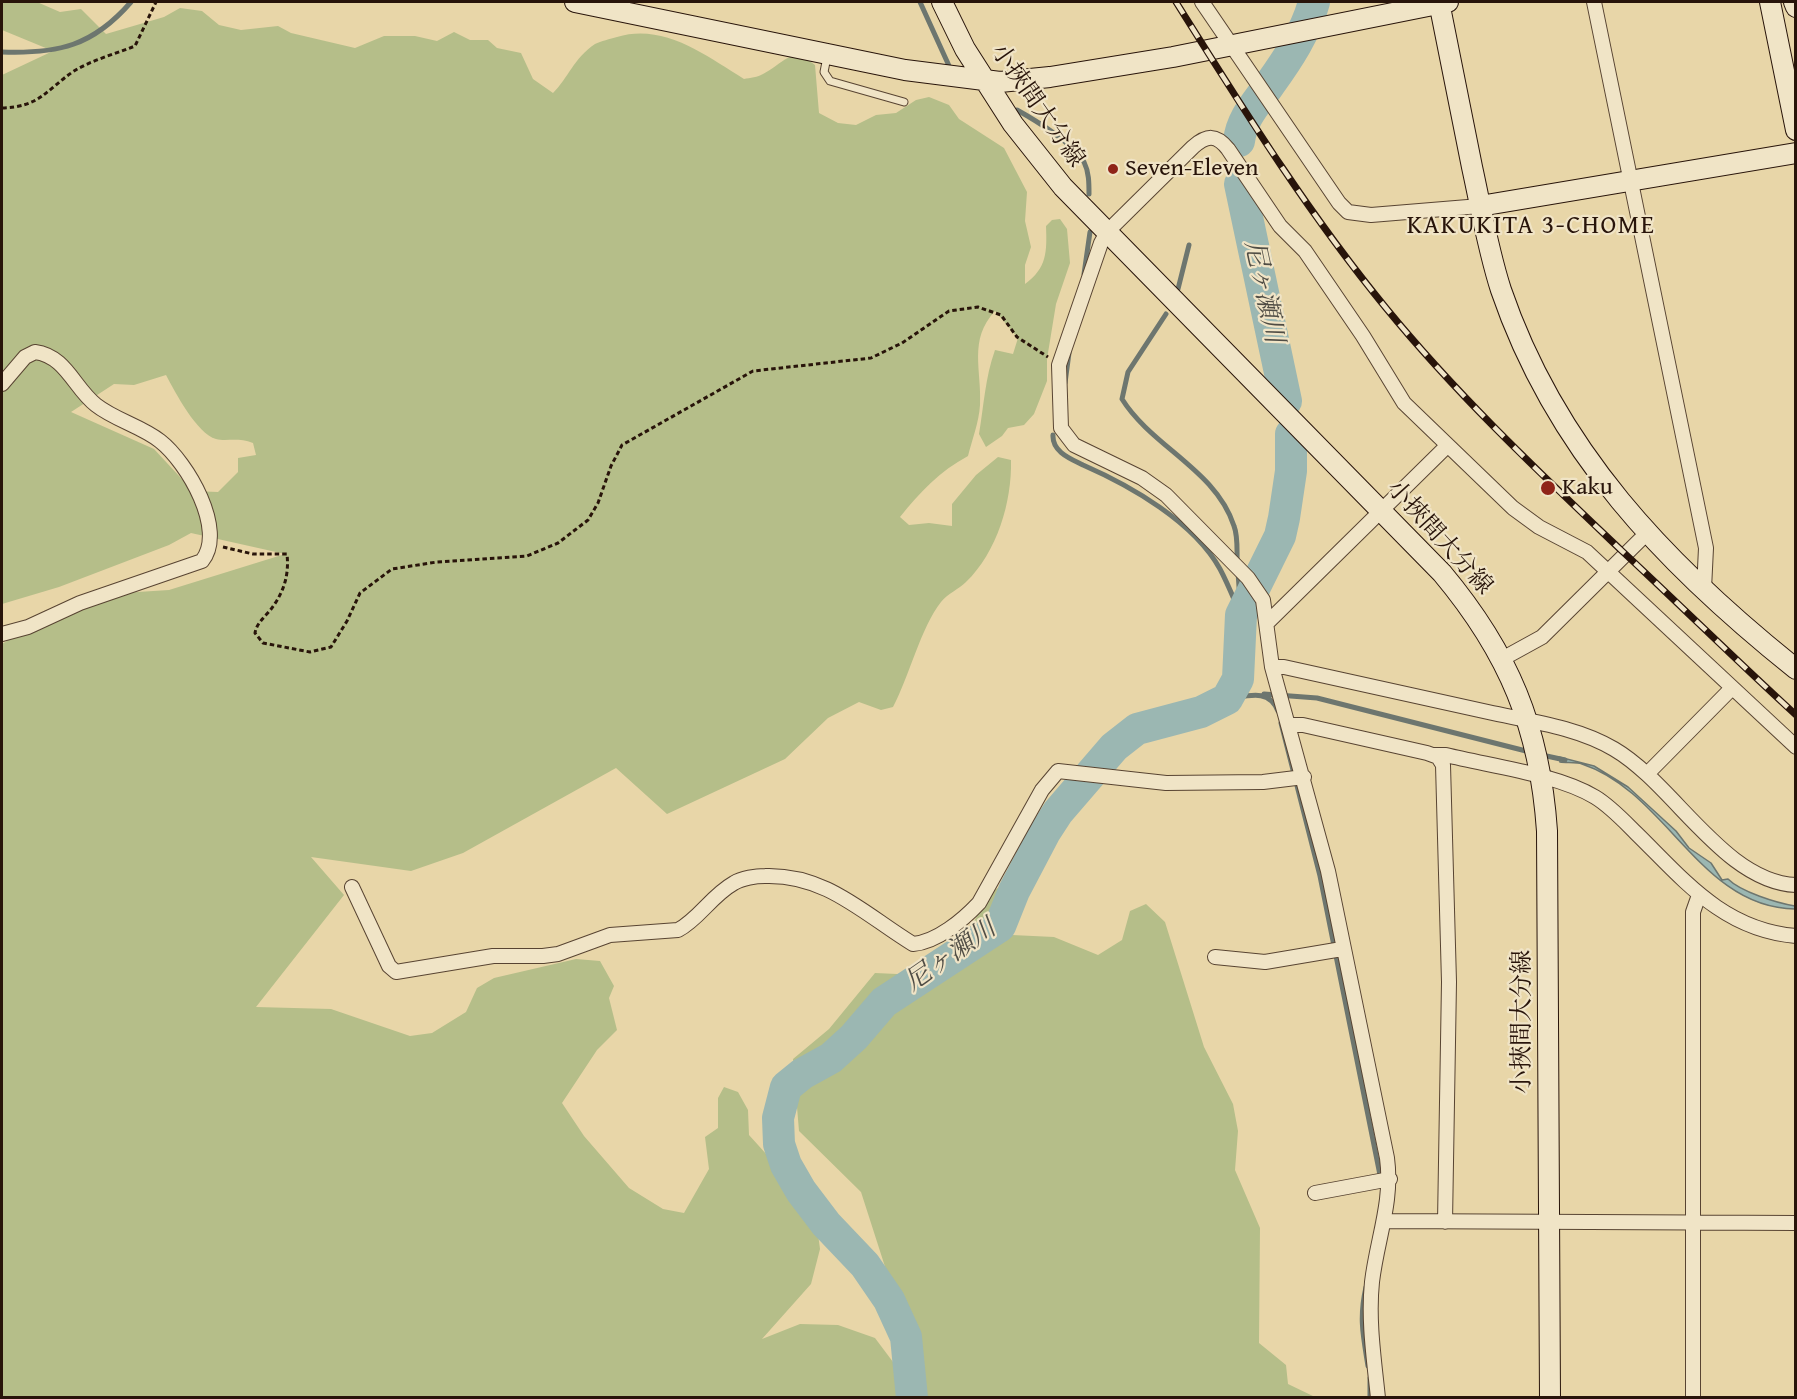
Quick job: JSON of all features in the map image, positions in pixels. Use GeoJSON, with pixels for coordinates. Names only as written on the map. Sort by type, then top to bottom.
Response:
{"type":"FeatureCollection","features":[{"type":"Feature","properties":{"kind":"street"},"geometry":{"type":"LineString","coordinates":[[575,2],[940,76],[987,81],[1050,77],[1270,38],[1442,2],[1480,207],[1502,291],[1534,370],[1582,452],[1646,534],[1704,589],[1796,669]]}},
{"type":"Feature","properties":{"kind":"street","name":"小挾間大分線"},"geometry":{"type":"LineString","coordinates":[[942,2],[958,37],[1043,165],[1461,596],[1502,659],[1529,721],[1539,762],[1547,831],[1550,1398]]}},
{"type":"Feature","properties":{"kind":"street"},"geometry":{"type":"LineString","coordinates":[[1202,2],[1339,203],[1348,212],[1371,215],[1480,207],[1796,153]]}},
{"type":"Feature","properties":{"kind":"street"},"geometry":{"type":"LineString","coordinates":[[1594,2],[1706,548],[1704,589]]}},
{"type":"Feature","properties":{"kind":"street"},"geometry":{"type":"LineString","coordinates":[[1770,2],[1796,130]]}},
{"type":"Feature","properties":{"kind":"street"},"geometry":{"type":"LineString","coordinates":[[1794,2],[1796,7]]}},
{"type":"Feature","properties":{"kind":"street"},"geometry":{"type":"LineString","coordinates":[[1378,1398],[1370,1308],[1372,1278],[1385,1221],[1390,1179],[1328,871],[1290,725],[1272,667],[1267,623],[1259,592],[1185,511],[1151,483],[1068,441],[1060,420],[1059,365],[1101,243],[1107,232],[1193,147],[1208,137],[1218,138],[1228,149],[1280,226],[1305,251],[1363,336],[1397,394],[1447,446],[1525,518],[1579,547],[1796,747]]}},
{"type":"Feature","properties":{"kind":"street"},"geometry":{"type":"LineString","coordinates":[[2,384],[25,357],[35,352],[55,359],[93,403],[146,432],[169,448],[196,486],[212,532],[211,544],[202,561],[80,603],[28,627],[2,634]]}},
{"type":"Feature","properties":{"kind":"street"},"geometry":{"type":"LineString","coordinates":[[1267,623],[1447,446]]}},
{"type":"Feature","properties":{"kind":"street"},"geometry":{"type":"LineString","coordinates":[[1502,659],[1542,637],[1646,534]]}},
{"type":"Feature","properties":{"kind":"street"},"geometry":{"type":"LineString","coordinates":[[1272,667],[1284,667],[1529,721],[1604,743],[1647,774],[1744,868],[1773,881],[1796,885]]}},
{"type":"Feature","properties":{"kind":"street"},"geometry":{"type":"LineString","coordinates":[[1647,774],[1732,687]]}},
{"type":"Feature","properties":{"kind":"street"},"geometry":{"type":"LineString","coordinates":[[1290,725],[1303,725],[1433,754],[1539,762],[1575,787],[1603,802],[1716,909],[1746,924],[1796,936]]}},
{"type":"Feature","properties":{"kind":"street"},"geometry":{"type":"LineString","coordinates":[[1433,754],[1441,761],[1444,770],[1449,982],[1445,1222]]}},
{"type":"Feature","properties":{"kind":"street"},"geometry":{"type":"LineString","coordinates":[[351,887],[389,966],[396,972],[493,956],[558,954],[610,935],[678,930],[686,926],[715,895],[737,881],[759,876],[783,875],[820,884],[913,944],[923,943],[965,918],[979,903],[1042,790],[1058,771],[1100,777],[1190,784],[1263,782],[1304,777]]}},
{"type":"Feature","properties":{"kind":"street"},"geometry":{"type":"LineString","coordinates":[[1693,1398],[1693,912],[1699,895]]}},
{"type":"Feature","properties":{"kind":"street"},"geometry":{"type":"LineString","coordinates":[[1215,957],[1265,962],[1342,949]]}},
{"type":"Feature","properties":{"kind":"street"},"geometry":{"type":"LineString","coordinates":[[1315,1193],[1390,1179]]}},
{"type":"Feature","properties":{"kind":"street"},"geometry":{"type":"LineString","coordinates":[[1385,1221],[1796,1224]]}},
{"type":"Feature","properties":{"kind":"lane"},"geometry":{"type":"LineString","coordinates":[[828,54],[825,72],[830,81],[904,102]]}},
{"type":"Feature","properties":{"kind":"path"},"geometry":{"type":"LineString","coordinates":[[2,108],[15,108],[40,100],[74,72],[135,46],[156,2]]}},
{"type":"Feature","properties":{"kind":"path"},"geometry":{"type":"LineString","coordinates":[[211,544],[253,554],[287,554],[289,571],[283,586],[274,605],[256,626],[255,633],[262,642],[310,652],[331,647],[360,593],[392,569],[437,562],[527,556],[558,543],[588,520],[598,503],[611,466],[622,445],[753,371],[871,358],[902,343],[949,311],[978,307],[1001,315],[1017,337],[1059,365]]}},
{"type":"Feature","properties":{"kind":"green space"},"geometry":{"type":"Polygon","coordinates":[[[2,2],[37,2],[60,12],[81,9],[106,34],[164,17],[180,8],[202,11],[219,25],[241,30],[278,26],[291,33],[355,48],[384,36],[415,36],[437,41],[454,32],[470,40],[488,40],[497,48],[521,53],[533,79],[553,93],[581,56],[595,44],[617,37],[651,34],[668,38],[699,51],[744,79],[761,75],[793,56],[806,59],[815,65],[819,113],[838,123],[856,125],[876,115],[896,113],[916,100],[929,97],[949,105],[959,119],[1004,148],[1027,192],[1025,221],[1031,247],[1025,265],[1025,284],[1042,265],[1046,252],[1046,226],[1052,220],[1060,219],[1067,229],[1070,263],[1056,304],[1047,359],[1047,381],[1034,414],[1024,425],[1008,428],[1002,436],[986,447],[979,434],[992,360],[995,350],[1013,354],[1018,338],[995,311],[987,322],[979,344],[980,405],[968,456],[948,468],[931,483],[900,517],[909,525],[929,523],[952,526],[952,504],[976,475],[998,457],[1011,460],[1009,493],[1005,509],[994,541],[977,570],[963,585],[944,599],[934,612],[893,707],[881,710],[859,702],[828,718],[785,759],[667,814],[616,768],[463,853],[411,871],[311,857],[344,895],[256,1007],[331,1009],[410,1036],[432,1033],[466,1012],[477,988],[494,978],[576,959],[600,961],[614,986],[609,998],[617,1030],[597,1050],[562,1103],[584,1136],[629,1188],[663,1209],[684,1213],[709,1169],[705,1137],[718,1128],[718,1098],[724,1087],[738,1092],[748,1110],[749,1135],[786,1176],[816,1219],[820,1249],[811,1284],[762,1339],[800,1324],[838,1325],[875,1338],[899,1370],[900,1340],[888,1276],[861,1192],[799,1131],[793,1059],[829,1029],[875,973],[941,976],[991,893],[1006,882],[1012,899],[1012,935],[1054,937],[1098,955],[1122,940],[1130,911],[1146,904],[1165,922],[1204,1047],[1233,1104],[1238,1131],[1235,1170],[1260,1228],[1259,1343],[1286,1365],[1288,1384],[1315,1397],[2,1397],[2,644],[23,631],[122,593],[169,590],[285,554],[191,533],[169,545],[59,587],[2,604],[2,75],[53,51],[2,30],[2,2]],[[166,375],[134,385],[114,384],[71,412],[154,449],[193,491],[218,492],[238,472],[238,458],[256,455],[253,443],[242,440],[220,440],[209,436],[194,421],[166,375]]]}},
{"type":"Feature","properties":{"kind":"water"},"geometry":{"type":"Polygon","coordinates":[[[1559,757],[1594,766],[1628,787],[1676,831],[1689,848],[1711,863],[1722,880],[1728,879],[1750,892],[1769,900],[1795,906],[1795,909],[1762,904],[1734,890],[1708,870],[1638,798],[1612,778],[1582,764],[1560,762],[1559,757]]]}},
{"type":"Feature","properties":{"kind":"waterway"},"geometry":{"type":"LineString","coordinates":[[2,52],[40,51],[73,44],[103,29],[131,2]]}},
{"type":"Feature","properties":{"kind":"waterway"},"geometry":{"type":"LineString","coordinates":[[920,2],[950,68]]}},
{"type":"Feature","properties":{"kind":"waterway","name":"尼ヶ瀬川"},"geometry":{"type":"LineString","coordinates":[[1239,141],[1247,117],[1296,45],[1314,2]]}},
{"type":"Feature","properties":{"kind":"waterway"},"geometry":{"type":"LineString","coordinates":[[1017,110],[1053,133],[1079,155],[1087,170],[1089,194]]}},
{"type":"Feature","properties":{"kind":"waterway","name":"尼ヶ瀬川"},"geometry":{"type":"LineString","coordinates":[[1240,184],[1286,401]]}},
{"type":"Feature","properties":{"kind":"waterway"},"geometry":{"type":"LineString","coordinates":[[1084,274],[1090,232]]}},
{"type":"Feature","properties":{"kind":"waterway"},"geometry":{"type":"LineString","coordinates":[[1178,289],[1189,245]]}},
{"type":"Feature","properties":{"kind":"waterway"},"geometry":{"type":"LineString","coordinates":[[1166,314],[1128,372],[1122,399],[1150,431],[1199,474],[1225,506],[1235,530],[1237,562]]}},
{"type":"Feature","properties":{"kind":"waterway"},"geometry":{"type":"LineString","coordinates":[[1065,383],[1069,353]]}},
{"type":"Feature","properties":{"kind":"waterway","name":"尼ヶ瀬川"},"geometry":{"type":"LineString","coordinates":[[912,1398],[906,1337],[889,1300],[865,1265],[826,1224],[801,1191],[786,1165],[779,1144],[778,1118],[786,1087],[802,1074],[831,1058],[854,1037],[884,1002],[1000,926],[1014,891],[1045,832],[1058,812],[1114,747],[1137,729],[1201,712],[1227,699],[1238,679],[1241,615],[1280,536],[1291,471],[1291,434]]}},
{"type":"Feature","properties":{"kind":"waterway"},"geometry":{"type":"LineString","coordinates":[[1053,435],[1056,446],[1063,454],[1141,495],[1160,507],[1194,536],[1209,552],[1220,569],[1239,611]]}},
{"type":"Feature","properties":{"kind":"waterway"},"geometry":{"type":"LineString","coordinates":[[1238,572],[1241,615]]}},
{"type":"Feature","properties":{"kind":"waterway"},"geometry":{"type":"LineString","coordinates":[[1264,694],[1317,698],[1530,752]]}},
{"type":"Feature","properties":{"kind":"waterway"},"geometry":{"type":"LineString","coordinates":[[1227,699],[1250,695],[1263,696],[1269,699],[1278,711]]}},
{"type":"Feature","properties":{"kind":"waterway"},"geometry":{"type":"LineString","coordinates":[[1281,723],[1320,876],[1381,1180]]}},
{"type":"Feature","properties":{"kind":"waterway"},"geometry":{"type":"LineString","coordinates":[[1542,755],[1565,760]]}},
{"type":"Feature","properties":{"kind":"waterway"},"geometry":{"type":"LineString","coordinates":[[1366,1287],[1362,1317],[1368,1366]]}},
{"type":"Feature","properties":{"kind":"waterway"},"geometry":{"type":"LineString","coordinates":[[1370,1378],[1370,1398]]}},
{"type":"Feature","properties":{"kind":"railway"},"geometry":{"type":"LineString","coordinates":[[1176,2],[1302,197],[1357,272],[1413,341],[1530,463],[1796,715]]}},
{"type":"Feature","properties":{"kind":"place","name":"Seven-Eleven"},"geometry":{"type":"Point","coordinates":[1113,169]}},
{"type":"Feature","properties":{"kind":"place","name":"Kaku"},"geometry":{"type":"Point","coordinates":[1548,488]}},
{"type":"Feature","properties":{"kind":"district","name":"KAKUKITA 3-CHOME"},"geometry":{"type":"Point","coordinates":[1531,226]}}]}
